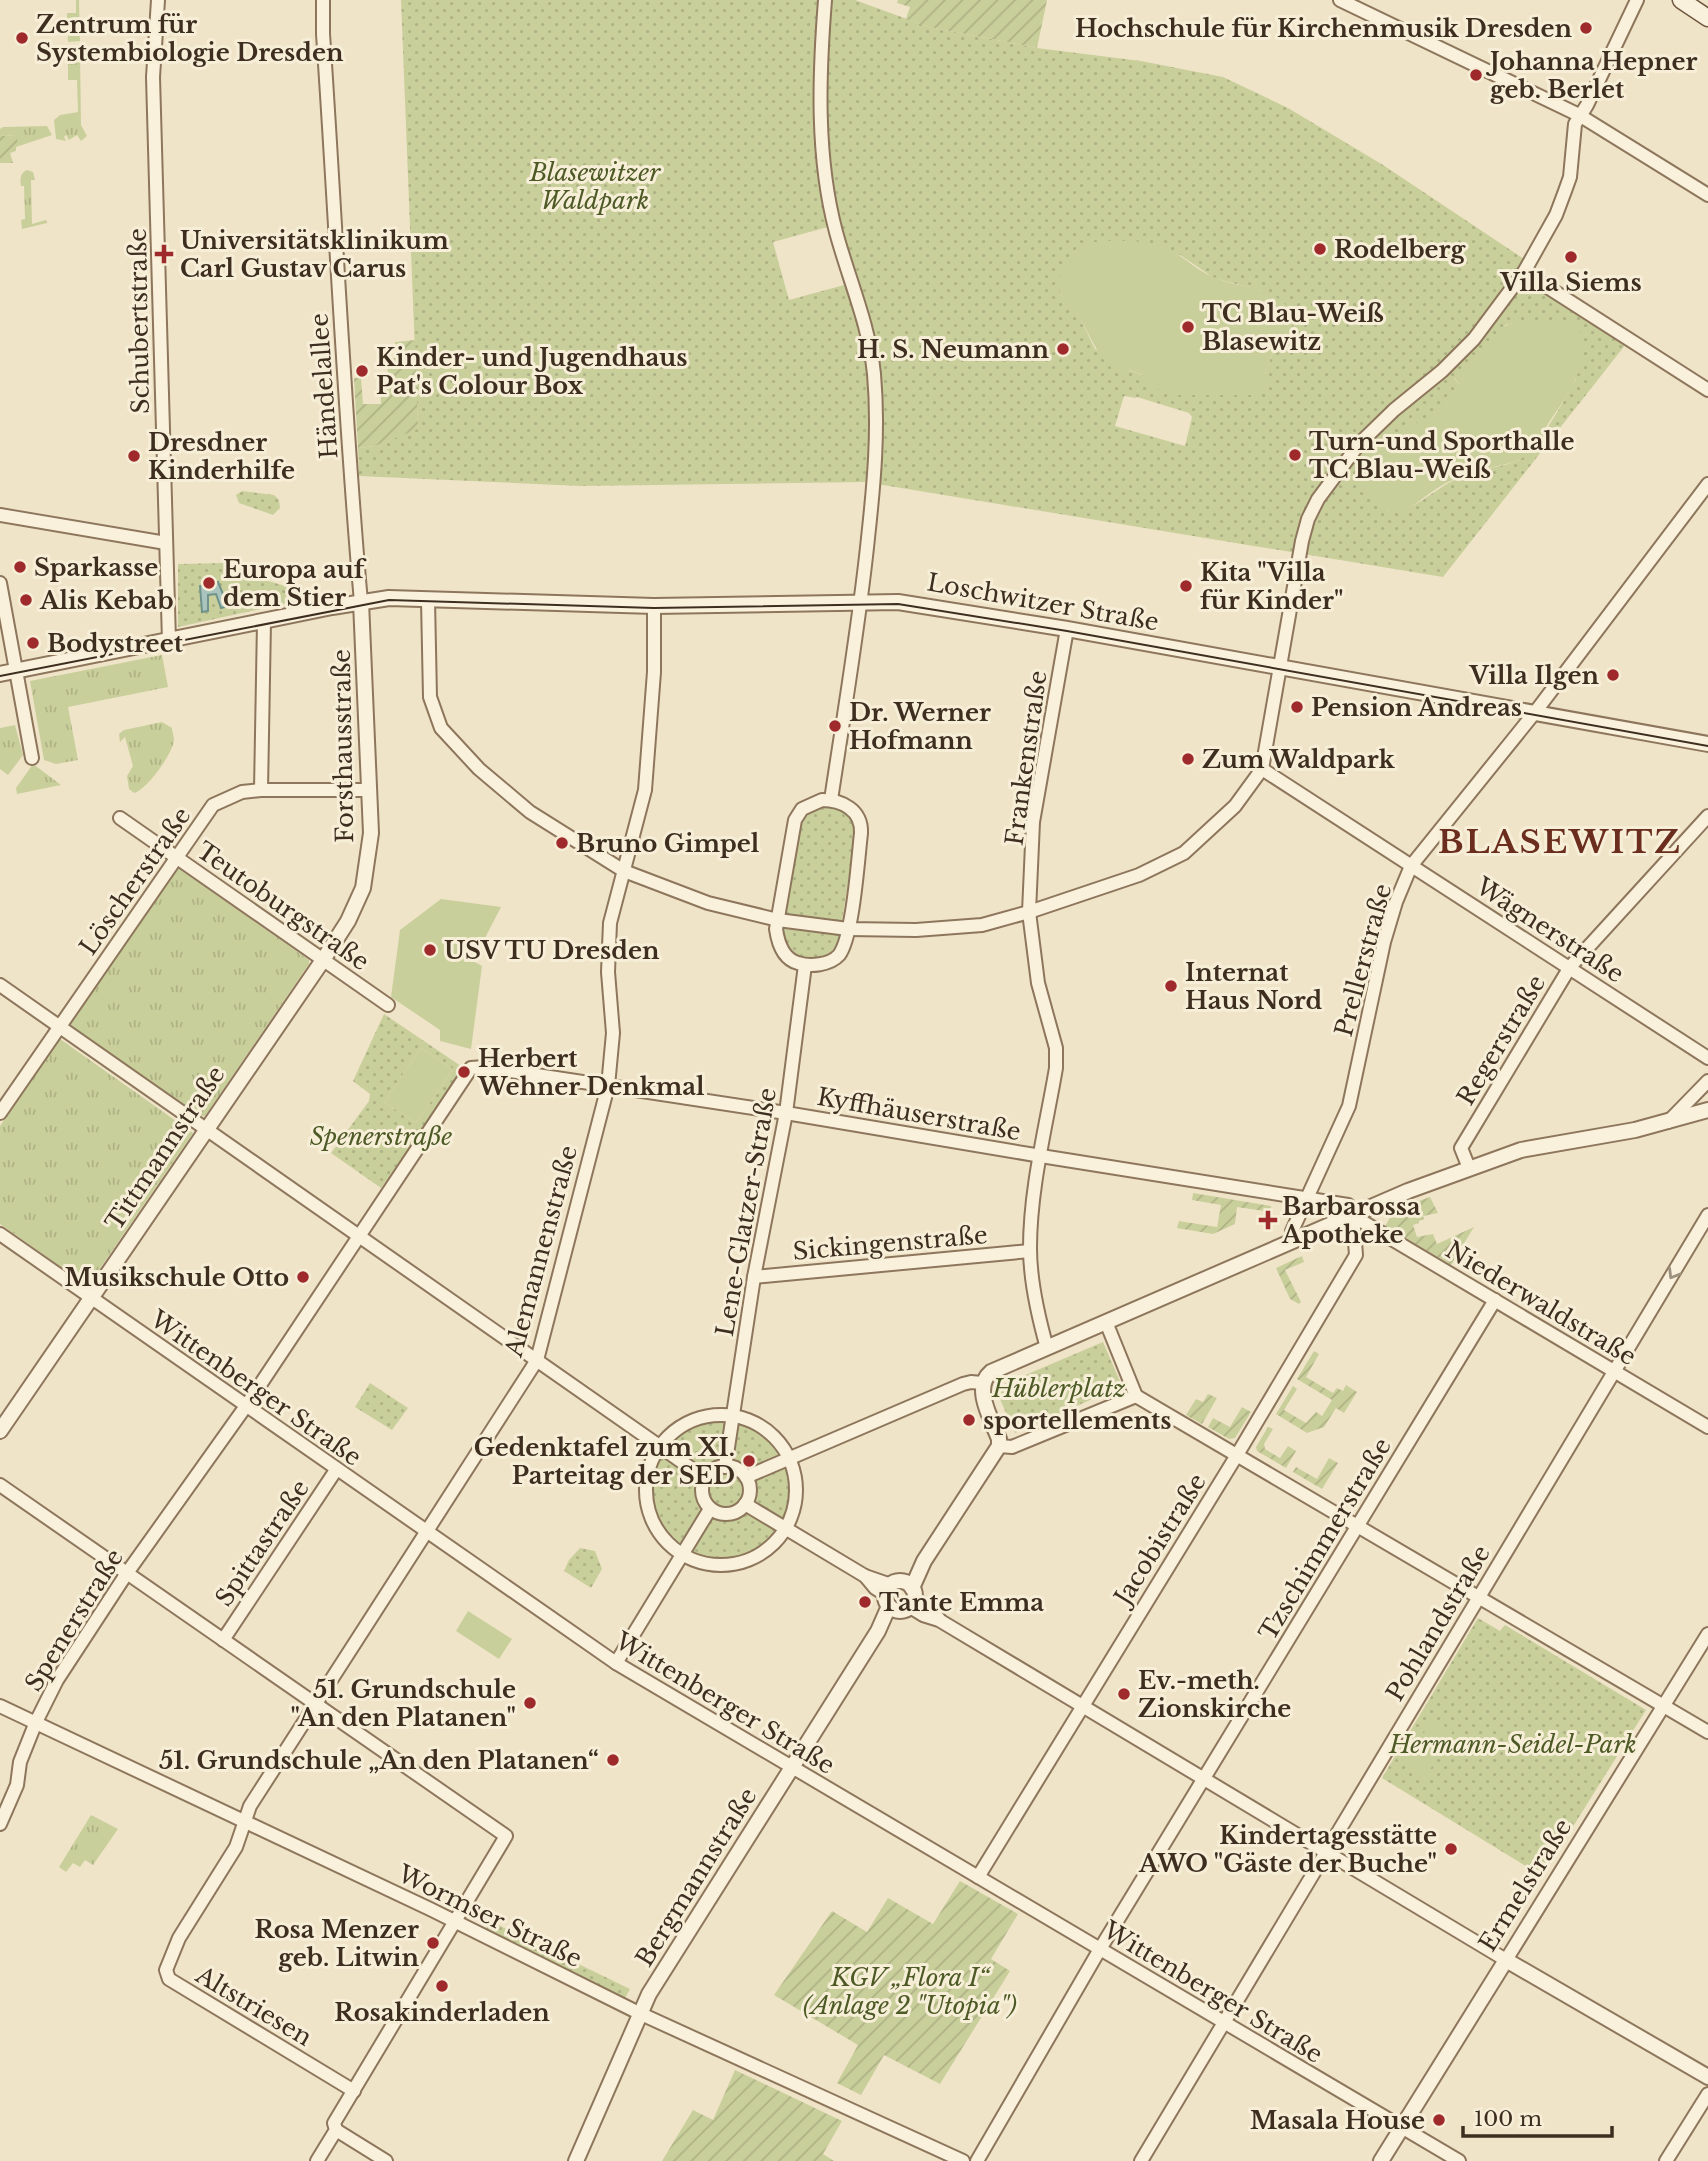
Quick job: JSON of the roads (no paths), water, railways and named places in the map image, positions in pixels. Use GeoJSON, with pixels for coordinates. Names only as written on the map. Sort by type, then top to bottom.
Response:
{"type":"FeatureCollection","features":[{"type":"Feature","properties":{"kind":"main road"},"geometry":{"type":"LineString","coordinates":[[1681,0],[1708,18]]}},
{"type":"Feature","properties":{"kind":"street","name":"Schubertstraße"},"geometry":{"type":"LineString","coordinates":[[158,0],[153,77],[169,640]]}},
{"type":"Feature","properties":{"kind":"street","name":"Händelallee"},"geometry":{"type":"LineString","coordinates":[[323,0],[356,563],[361,602]]}},
{"type":"Feature","properties":{"kind":"street"},"geometry":{"type":"LineString","coordinates":[[825,0],[820,63],[822,143],[827,188],[836,231],[872,354],[877,415],[874,481],[860,603],[831,800]]}},
{"type":"Feature","properties":{"kind":"street"},"geometry":{"type":"LineString","coordinates":[[1340,0],[1579,115],[1708,195]]}},
{"type":"Feature","properties":{"kind":"street"},"geometry":{"type":"LineString","coordinates":[[428,600],[430,697],[441,728],[479,769],[530,811],[624,871],[708,903],[778,920],[848,929],[916,930],[982,925],[1139,875],[1184,853],[1235,806],[1262,769],[1302,541],[1308,519],[1318,499],[1359,444],[1474,339],[1524,272],[1556,215],[1570,177],[1575,124],[1587,105],[1637,0]]}},
{"type":"Feature","properties":{"kind":"street"},"geometry":{"type":"LineString","coordinates":[[1524,272],[1708,390]]}},
{"type":"Feature","properties":{"kind":"street","name":"Prellerstraße"},"geometry":{"type":"LineString","coordinates":[[1296,1240],[1292,1231],[1349,1106],[1384,942],[1411,866],[1535,713],[1708,484]]}},
{"type":"Feature","properties":{"kind":"street"},"geometry":{"type":"LineString","coordinates":[[0,515],[166,543]]}},
{"type":"Feature","properties":{"kind":"street"},"geometry":{"type":"LineString","coordinates":[[0,583],[32,758]]}},
{"type":"Feature","properties":{"kind":"street","name":"Loschwitzer Straße"},"geometry":{"type":"LineString","coordinates":[[0,674],[389,598],[654,606],[913,603],[1708,744]]}},
{"type":"Feature","properties":{"kind":"street","name":"Forsthausstraße"},"geometry":{"type":"LineString","coordinates":[[361,602],[372,833],[363,888]]}},
{"type":"Feature","properties":{"kind":"street","name":"Alemannenstraße"},"geometry":{"type":"LineString","coordinates":[[179,1938],[236,1847],[250,1806],[537,1360],[608,1086],[613,1033],[608,972],[610,923],[645,790],[654,672],[654,606]]}},
{"type":"Feature","properties":{"kind":"street"},"geometry":{"type":"LineString","coordinates":[[261,790],[264,622]]}},
{"type":"Feature","properties":{"kind":"street","name":"Frankenstraße"},"geometry":{"type":"LineString","coordinates":[[1047,1348],[1035,1305],[1030,1251],[1031,1216],[1056,1068],[1056,1048],[1038,983],[1029,912],[1033,822],[1067,629]]}},
{"type":"Feature","properties":{"kind":"street","name":"Wägnerstraße"},"geometry":{"type":"LineString","coordinates":[[1262,769],[1708,1058]]}},
{"type":"Feature","properties":{"kind":"street","name":"Löscherstraße"},"geometry":{"type":"LineString","coordinates":[[0,1114],[213,805],[234,794],[261,790],[370,790]]}},
{"type":"Feature","properties":{"kind":"street"},"geometry":{"type":"LineString","coordinates":[[831,800],[850,808],[858,815],[861,824],[846,942],[836,958],[823,964],[805,965],[786,956],[778,940],[778,920],[795,820],[802,809],[811,803],[831,800]]}},
{"type":"Feature","properties":{"kind":"street","name":"Regerstraße"},"geometry":{"type":"LineString","coordinates":[[1469,1168],[1461,1148],[1570,967],[1708,816]]}},
{"type":"Feature","properties":{"kind":"street","name":"Teutoburgstraße"},"geometry":{"type":"LineString","coordinates":[[120,818],[388,1005]]}},
{"type":"Feature","properties":{"kind":"street","name":"Tittmannstraße"},"geometry":{"type":"LineString","coordinates":[[0,1431],[323,960],[348,921],[363,888]]}},
{"type":"Feature","properties":{"kind":"street","name":"Lene-Glatzer-Straße"},"geometry":{"type":"LineString","coordinates":[[725,1466],[754,1277],[786,1113],[805,965]]}},
{"type":"Feature","properties":{"kind":"street"},"geometry":{"type":"LineString","coordinates":[[0,985],[705,1478]]}},
{"type":"Feature","properties":{"kind":"street","name":"Kyffhäuserstraße"},"geometry":{"type":"LineString","coordinates":[[471,1068],[484,1067],[786,1113],[1307,1198],[1348,1205],[1353,1216]]}},
{"type":"Feature","properties":{"kind":"street","name":"Spenerstraße"},"geometry":{"type":"LineString","coordinates":[[0,1824],[18,1786],[20,1762],[57,1680],[127,1573],[246,1406],[471,1068]]}},
{"type":"Feature","properties":{"kind":"street"},"geometry":{"type":"LineString","coordinates":[[1668,1122],[1708,1081]]}},
{"type":"Feature","properties":{"kind":"street"},"geometry":{"type":"LineString","coordinates":[[982,1383],[991,1372],[1469,1168],[1521,1150],[1635,1130],[1708,1110]]}},
{"type":"Feature","properties":{"kind":"street","name":"Pohlandstraße"},"geometry":{"type":"LineString","coordinates":[[1141,2161],[1708,1215]]}},
{"type":"Feature","properties":{"kind":"street","name":"Niederwaldstraße"},"geometry":{"type":"LineString","coordinates":[[1353,1216],[1708,1427]]}},
{"type":"Feature","properties":{"kind":"street","name":"Jacobistraße"},"geometry":{"type":"LineString","coordinates":[[978,1877],[1237,1455],[1356,1255],[1353,1216]]}},
{"type":"Feature","properties":{"kind":"street","name":"Wittenberger Straße"},"geometry":{"type":"LineString","coordinates":[[0,1234],[615,1662],[1459,2161]]}},
{"type":"Feature","properties":{"kind":"street","name":"Sickingenstraße"},"geometry":{"type":"LineString","coordinates":[[754,1277],[1030,1251]]}},
{"type":"Feature","properties":{"kind":"street","name":"Tzschimmerstraße"},"geometry":{"type":"LineString","coordinates":[[977,2161],[1100,1949],[1494,1300]]}},
{"type":"Feature","properties":{"kind":"street"},"geometry":{"type":"LineString","coordinates":[[1106,1322],[1136,1396],[1708,1732]]}},
{"type":"Feature","properties":{"kind":"street"},"geometry":{"type":"LineString","coordinates":[[746,1478],[963,1384],[971,1381],[982,1383]]}},
{"type":"Feature","properties":{"kind":"street"},"geometry":{"type":"LineString","coordinates":[[982,1383],[999,1446],[1012,1447],[1136,1396]]}},
{"type":"Feature","properties":{"kind":"street"},"geometry":{"type":"LineString","coordinates":[[706,1416],[733,1416],[762,1427],[773,1436],[790,1459],[796,1488],[795,1506],[786,1529],[762,1553],[734,1564],[708,1564],[683,1555],[668,1544],[657,1530],[647,1503],[647,1476],[660,1446],[678,1428],[706,1416]]}},
{"type":"Feature","properties":{"kind":"street","name":"Bergmannstraße"},"geometry":{"type":"LineString","coordinates":[[576,2161],[639,2013],[878,1631],[919,1576],[924,1560],[999,1446]]}},
{"type":"Feature","properties":{"kind":"street"},"geometry":{"type":"LineString","coordinates":[[725,1466],[733,1468],[746,1478],[750,1491],[745,1504],[732,1513],[717,1513],[706,1504],[702,1491],[705,1478],[711,1471],[725,1466]]}},
{"type":"Feature","properties":{"kind":"street","name":"Spittastraße"},"geometry":{"type":"LineString","coordinates":[[223,1640],[337,1469]]}},
{"type":"Feature","properties":{"kind":"street"},"geometry":{"type":"LineString","coordinates":[[0,1485],[506,1836],[334,2123],[336,2130],[386,2161]]}},
{"type":"Feature","properties":{"kind":"street"},"geometry":{"type":"LineString","coordinates":[[745,1504],[901,1597],[923,1615],[939,1620],[1506,1960],[1708,2077]]}},
{"type":"Feature","properties":{"kind":"street"},"geometry":{"type":"LineString","coordinates":[[615,1662],[710,1508]]}},
{"type":"Feature","properties":{"kind":"street","name":"Ermelstraße"},"geometry":{"type":"LineString","coordinates":[[1381,2161],[1708,1634]]}},
{"type":"Feature","properties":{"kind":"street","name":"Wormser Straße"},"geometry":{"type":"LineString","coordinates":[[0,1706],[430,1909],[639,2013],[963,2161]]}},
{"type":"Feature","properties":{"kind":"street","name":"Altstriesen"},"geometry":{"type":"LineString","coordinates":[[179,1938],[166,1970],[169,1979],[354,2091]]}},
{"type":"Feature","properties":{"kind":"street"},"geometry":{"type":"LineString","coordinates":[[1666,2161],[1708,2094]]}},
{"type":"Feature","properties":{"kind":"street"},"geometry":{"type":"LineString","coordinates":[[317,2161],[336,2130]]}},
{"type":"Feature","properties":{"kind":"water"},"geometry":{"type":"Polygon","coordinates":[[[218,582],[228,606],[221,608],[216,594],[208,595],[208,611],[202,612],[200,586],[218,582]]]}},
{"type":"Feature","properties":{"kind":"tram line"},"geometry":{"type":"LineString","coordinates":[[0,676],[389,600],[654,608],[898,604],[1067,631],[1708,746]]}},
{"type":"Feature","properties":{"kind":"place","name":"Hochschule für Kirchenmusik Dresden"},"geometry":{"type":"Point","coordinates":[1586,28]}},
{"type":"Feature","properties":{"kind":"place","name":"Zentrum für Systembiologie Dresden"},"geometry":{"type":"Point","coordinates":[22,38]}},
{"type":"Feature","properties":{"kind":"place","name":"Johanna Hepner geb. Berlet"},"geometry":{"type":"Point","coordinates":[1476,75]}},
{"type":"Feature","properties":{"kind":"place","name":"Rodelberg"},"geometry":{"type":"Point","coordinates":[1320,249]}},
{"type":"Feature","properties":{"kind":"place","name":"Universitätsklinikum Carl Gustav Carus"},"geometry":{"type":"Point","coordinates":[164,254]}},
{"type":"Feature","properties":{"kind":"place","name":"Villa Siems"},"geometry":{"type":"Point","coordinates":[1571,257]}},
{"type":"Feature","properties":{"kind":"place","name":"TC Blau-Weiß Blasewitz"},"geometry":{"type":"Point","coordinates":[1188,327]}},
{"type":"Feature","properties":{"kind":"place","name":"H. S. Neumann"},"geometry":{"type":"Point","coordinates":[1063,349]}},
{"type":"Feature","properties":{"kind":"place","name":"Kinder- und Jugendhaus Pat's Colour Box"},"geometry":{"type":"Point","coordinates":[362,371]}},
{"type":"Feature","properties":{"kind":"place","name":"Turn-und Sporthalle TC Blau-Weiß"},"geometry":{"type":"Point","coordinates":[1295,455]}},
{"type":"Feature","properties":{"kind":"place","name":"Dresdner Kinderhilfe"},"geometry":{"type":"Point","coordinates":[134,456]}},
{"type":"Feature","properties":{"kind":"place","name":"Sparkasse"},"geometry":{"type":"Point","coordinates":[20,567]}},
{"type":"Feature","properties":{"kind":"place","name":"Europa auf dem Stier"},"geometry":{"type":"Point","coordinates":[209,583]}},
{"type":"Feature","properties":{"kind":"place","name":"Kita \"Villa für Kinder\""},"geometry":{"type":"Point","coordinates":[1186,586]}},
{"type":"Feature","properties":{"kind":"place","name":"Alis Kebab"},"geometry":{"type":"Point","coordinates":[26,600]}},
{"type":"Feature","properties":{"kind":"place","name":"Bodystreet"},"geometry":{"type":"Point","coordinates":[33,643]}},
{"type":"Feature","properties":{"kind":"place","name":"Villa Ilgen"},"geometry":{"type":"Point","coordinates":[1613,675]}},
{"type":"Feature","properties":{"kind":"place","name":"Pension Andreas"},"geometry":{"type":"Point","coordinates":[1297,707]}},
{"type":"Feature","properties":{"kind":"place","name":"Dr. Werner Hofmann"},"geometry":{"type":"Point","coordinates":[835,726]}},
{"type":"Feature","properties":{"kind":"place","name":"Zum Waldpark"},"geometry":{"type":"Point","coordinates":[1188,759]}},
{"type":"Feature","properties":{"kind":"place","name":"Bruno Gimpel"},"geometry":{"type":"Point","coordinates":[562,843]}},
{"type":"Feature","properties":{"kind":"place","name":"USV TU Dresden"},"geometry":{"type":"Point","coordinates":[430,950]}},
{"type":"Feature","properties":{"kind":"place","name":"Internat Haus Nord"},"geometry":{"type":"Point","coordinates":[1171,986]}},
{"type":"Feature","properties":{"kind":"place","name":"Herbert Wehner Denkmal"},"geometry":{"type":"Point","coordinates":[464,1072]}},
{"type":"Feature","properties":{"kind":"place","name":"Barbarossa Apotheke"},"geometry":{"type":"Point","coordinates":[1268,1220]}},
{"type":"Feature","properties":{"kind":"place","name":"Musikschule Otto"},"geometry":{"type":"Point","coordinates":[303,1277]}},
{"type":"Feature","properties":{"kind":"place","name":"sportellements"},"geometry":{"type":"Point","coordinates":[969,1420]}},
{"type":"Feature","properties":{"kind":"place","name":"Gedenktafel zum XI. Parteitag der SED"},"geometry":{"type":"Point","coordinates":[749,1461]}},
{"type":"Feature","properties":{"kind":"place","name":"Tante Emma"},"geometry":{"type":"Point","coordinates":[865,1602]}},
{"type":"Feature","properties":{"kind":"place","name":"Ev.-meth. Zionskirche"},"geometry":{"type":"Point","coordinates":[1124,1694]}},
{"type":"Feature","properties":{"kind":"place","name":"51. Grundschule \"An den Platanen\""},"geometry":{"type":"Point","coordinates":[530,1703]}},
{"type":"Feature","properties":{"kind":"place","name":"51. Grundschule „An den Platanen“"},"geometry":{"type":"Point","coordinates":[613,1760]}},
{"type":"Feature","properties":{"kind":"place","name":"Kindertagesstätte AWO \"Gäste der Buche\""},"geometry":{"type":"Point","coordinates":[1451,1849]}},
{"type":"Feature","properties":{"kind":"place","name":"Rosa Menzer geb. Litwin"},"geometry":{"type":"Point","coordinates":[433,1943]}},
{"type":"Feature","properties":{"kind":"place","name":"Rosakinderladen"},"geometry":{"type":"Point","coordinates":[442,1986]}},
{"type":"Feature","properties":{"kind":"place","name":"Masala House"},"geometry":{"type":"Point","coordinates":[1439,2120]}},
{"type":"Feature","properties":{"kind":"district","name":"BLASEWITZ"},"geometry":{"type":"Point","coordinates":[1560,842]}},
{"type":"Feature","properties":{"kind":"park label","name":"Blasewitzer Waldpark"},"geometry":{"type":"Point","coordinates":[595,186]}},
{"type":"Feature","properties":{"kind":"park label","name":"Hüblerplatz"},"geometry":{"type":"Point","coordinates":[1059,1388]}},
{"type":"Feature","properties":{"kind":"park label","name":"Hermann-Seidel-Park"},"geometry":{"type":"Point","coordinates":[1513,1744]}},
{"type":"Feature","properties":{"kind":"park label","name":"KGV „Flora I“ (Anlage 2 \"Utopia\")"},"geometry":{"type":"Point","coordinates":[910,1991]}}]}
